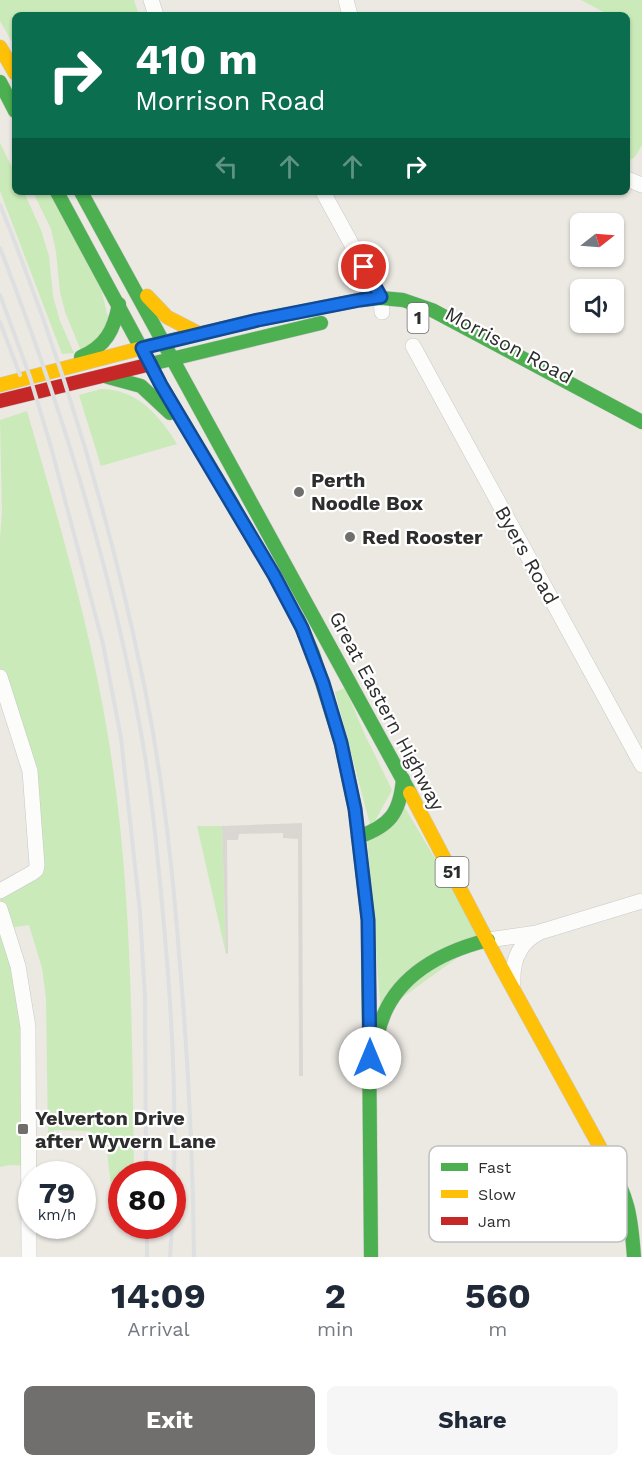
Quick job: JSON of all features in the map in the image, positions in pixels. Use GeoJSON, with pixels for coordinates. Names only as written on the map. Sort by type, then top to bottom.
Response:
{"type":"FeatureCollection","features":[{"type":"Feature","properties":{"kind":"main road"},"geometry":{"type":"LineString","coordinates":[[0,46],[12,68]]}},
{"type":"Feature","properties":{"kind":"main road"},"geometry":{"type":"LineString","coordinates":[[0,82],[12,105]]}},
{"type":"Feature","properties":{"kind":"main road"},"geometry":{"type":"LineString","coordinates":[[59,195],[188,432],[241,519]]}},
{"type":"Feature","properties":{"kind":"main road","name":"Great Eastern Highway"},"geometry":{"type":"LineString","coordinates":[[83,195],[403,779],[500,965],[600,1146]]}},
{"type":"Feature","properties":{"kind":"main road"},"geometry":{"type":"LineString","coordinates":[[128,280],[140,286],[167,317],[198,333]]}},
{"type":"Feature","properties":{"kind":"main road","name":"Morrison Road"},"geometry":{"type":"LineString","coordinates":[[2,384],[198,333],[360,300],[426,323]]}},
{"type":"Feature","properties":{"kind":"main road","name":"Morrison Road"},"geometry":{"type":"LineString","coordinates":[[377,307],[403,300],[432,310],[642,422]]}},
{"type":"Feature","properties":{"kind":"main road"},"geometry":{"type":"LineString","coordinates":[[72,366],[78,358],[98,349],[106,340],[112,331],[119,304]]}},
{"type":"Feature","properties":{"kind":"main road"},"geometry":{"type":"LineString","coordinates":[[0,403],[338,319]]}},
{"type":"Feature","properties":{"kind":"main road"},"geometry":{"type":"LineString","coordinates":[[102,376],[141,386],[188,432]]}},
{"type":"Feature","properties":{"kind":"main road"},"geometry":{"type":"LineString","coordinates":[[293,610],[313,654],[341,743],[351,788],[358,837],[368,920],[371,1257]]}},
{"type":"Feature","properties":{"kind":"main road"},"geometry":{"type":"LineString","coordinates":[[358,837],[377,831],[388,821],[402,798],[403,779]]}},
{"type":"Feature","properties":{"kind":"main road"},"geometry":{"type":"LineString","coordinates":[[370,1093],[378,1031],[386,1010],[397,992],[414,972],[430,960],[446,952],[488,940]]}},
{"type":"Feature","properties":{"kind":"main road"},"geometry":{"type":"LineString","coordinates":[[485,961],[500,965]]}},
{"type":"Feature","properties":{"kind":"main road"},"geometry":{"type":"LineString","coordinates":[[414,972],[431,966],[465,962]]}},
{"type":"Feature","properties":{"kind":"main road","name":"Great Eastern Highway"},"geometry":{"type":"LineString","coordinates":[[627,1205],[637,1252]]}},
{"type":"Feature","properties":{"kind":"street"},"geometry":{"type":"LineString","coordinates":[[324,195],[377,307]]}},
{"type":"Feature","properties":{"kind":"street","name":"Byers Road"},"geometry":{"type":"LineString","coordinates":[[413,346],[642,765]]}},
{"type":"Feature","properties":{"kind":"street"},"geometry":{"type":"LineString","coordinates":[[0,678],[30,771],[37,865],[36,870],[32,873],[0,891]]}},
{"type":"Feature","properties":{"kind":"street"},"geometry":{"type":"LineString","coordinates":[[488,940],[540,932],[642,901]]}},
{"type":"Feature","properties":{"kind":"street"},"geometry":{"type":"LineString","coordinates":[[0,909],[18,966],[28,1027],[29,1257]]}},
{"type":"Feature","properties":{"kind":"street"},"geometry":{"type":"LineString","coordinates":[[513,988],[513,965],[518,952],[528,938],[540,932]]}},
{"type":"Feature","properties":{"kind":"street"},"geometry":{"type":"LineString","coordinates":[[627,1190],[642,1202]]}},
{"type":"Feature","properties":{"kind":"green space"},"geometry":{"type":"Polygon","coordinates":[[[0,0],[134,0],[138,12],[12,12],[12,42],[0,21],[0,0]]]}},
{"type":"Feature","properties":{"kind":"green space"},"geometry":{"type":"Polygon","coordinates":[[[581,0],[642,0],[642,145],[635,157],[630,160],[630,12],[603,12],[581,0]]]}},
{"type":"Feature","properties":{"kind":"green space"},"geometry":{"type":"Polygon","coordinates":[[[0,143],[12,167],[12,195],[25,195],[41,230],[49,256],[53,296],[60,321],[74,353],[62,354],[0,191],[0,143]]]}},
{"type":"Feature","properties":{"kind":"green space"},"geometry":{"type":"Polygon","coordinates":[[[34,195],[52,195],[99,280],[110,326],[82,353],[65,312],[60,292],[51,229],[34,195]]]}},
{"type":"Feature","properties":{"kind":"green space"},"geometry":{"type":"Polygon","coordinates":[[[101,389],[114,390],[137,399],[155,414],[177,444],[101,466],[79,395],[101,389]]]}},
{"type":"Feature","properties":{"kind":"green space"},"geometry":{"type":"Polygon","coordinates":[[[27,411],[62,532],[101,695],[116,790],[126,900],[134,1161],[108,1161],[107,1152],[90,1131],[54,1130],[53,1139],[48,1139],[46,998],[42,968],[29,925],[8,928],[18,966],[29,1161],[18,1161],[18,1165],[0,1167],[0,891],[32,873],[30,771],[0,677],[2,512],[0,420],[27,411]]]}},
{"type":"Feature","properties":{"kind":"green space"},"geometry":{"type":"Polygon","coordinates":[[[345,688],[392,790],[371,828],[335,692],[345,688]]]}},
{"type":"Feature","properties":{"kind":"green space"},"geometry":{"type":"Polygon","coordinates":[[[402,803],[483,939],[381,1013],[367,837],[402,803]]]}},
{"type":"Feature","properties":{"kind":"green space"},"geometry":{"type":"Polygon","coordinates":[[[197,826],[222,826],[226,954],[197,826]]]}},
{"type":"Feature","properties":{"kind":"shaded area"},"geometry":{"type":"Polygon","coordinates":[[[302,823],[303,1076],[299,1076],[298,839],[283,838],[283,833],[239,834],[238,840],[227,840],[228,953],[226,954],[222,826],[302,823]]]}},
{"type":"Feature","properties":{"kind":"railway"},"geometry":{"type":"LineString","coordinates":[[0,205],[43,319],[81,434],[114,552],[148,705],[165,812],[176,918],[190,1106],[194,1257]]}},
{"type":"Feature","properties":{"kind":"railway"},"geometry":{"type":"LineString","coordinates":[[0,248],[43,365],[81,484],[114,605],[140,727],[154,826],[170,1000],[174,1073],[174,1161]]}},
{"type":"Feature","properties":{"kind":"railway"},"geometry":{"type":"LineString","coordinates":[[0,295],[30,377],[51,447],[103,644],[121,738],[140,912],[145,998],[146,1161]]}},
{"type":"Feature","properties":{"kind":"railway"},"geometry":{"type":"LineString","coordinates":[[0,322],[20,375]]}},
{"type":"Feature","properties":{"kind":"railway"},"geometry":{"type":"LineString","coordinates":[[147,1239],[147,1257]]}},
{"type":"Feature","properties":{"kind":"railway"},"geometry":{"type":"LineString","coordinates":[[170,1257],[171,1239]]}},
{"type":"Feature","properties":{"kind":"traffic: fast"},"geometry":{"type":"LineString","coordinates":[[0,82],[12,105]]}},
{"type":"Feature","properties":{"kind":"traffic: fast"},"geometry":{"type":"LineString","coordinates":[[59,195],[161,385],[233,505]]}},
{"type":"Feature","properties":{"kind":"traffic: fast"},"geometry":{"type":"LineString","coordinates":[[83,195],[410,793]]}},
{"type":"Feature","properties":{"kind":"traffic: fast"},"geometry":{"type":"LineString","coordinates":[[147,346],[258,320],[359,300],[381,298],[403,300],[432,310],[642,422]]}},
{"type":"Feature","properties":{"kind":"traffic: fast"},"geometry":{"type":"LineString","coordinates":[[81,357],[97,348],[108,336],[119,304]]}},
{"type":"Feature","properties":{"kind":"traffic: fast"},"geometry":{"type":"LineString","coordinates":[[155,363],[321,323]]}},
{"type":"Feature","properties":{"kind":"traffic: fast"},"geometry":{"type":"LineString","coordinates":[[108,377],[141,386],[170,413]]}},
{"type":"Feature","properties":{"kind":"traffic: fast"},"geometry":{"type":"LineString","coordinates":[[298,619],[313,654],[341,743],[355,809],[368,920],[371,1257]]}},
{"type":"Feature","properties":{"kind":"traffic: fast"},"geometry":{"type":"LineString","coordinates":[[358,837],[378,828],[391,817],[399,801],[403,779]]}},
{"type":"Feature","properties":{"kind":"traffic: fast"},"geometry":{"type":"LineString","coordinates":[[377,1038],[391,1000],[417,972],[450,953],[488,940]]}},
{"type":"Feature","properties":{"kind":"traffic: fast"},"geometry":{"type":"LineString","coordinates":[[627,1207],[634,1257]]}},
{"type":"Feature","properties":{"kind":"traffic: slow"},"geometry":{"type":"LineString","coordinates":[[0,47],[12,68]]}},
{"type":"Feature","properties":{"kind":"traffic: slow"},"geometry":{"type":"LineString","coordinates":[[147,296],[167,317],[198,333]]}},
{"type":"Feature","properties":{"kind":"traffic: slow"},"geometry":{"type":"LineString","coordinates":[[0,385],[142,348]]}},
{"type":"Feature","properties":{"kind":"traffic: slow"},"geometry":{"type":"LineString","coordinates":[[410,793],[500,965],[599,1146]]}},
{"type":"Feature","properties":{"kind":"traffic: jam"},"geometry":{"type":"LineString","coordinates":[[0,401],[151,364]]}},
{"type":"Feature","properties":{"kind":"place","name":"Perth Noodle Box"},"geometry":{"type":"Point","coordinates":[299,492]}},
{"type":"Feature","properties":{"kind":"place","name":"Red Rooster"},"geometry":{"type":"Point","coordinates":[350,537]}},
{"type":"Feature","properties":{"kind":"place","name":"Yelverton Drive after Wyvern Lane"},"geometry":{"type":"Point","coordinates":[23,1129]}},
{"type":"Feature","properties":{"kind":"route"},"geometry":{"type":"LineString","coordinates":[[364,267],[381,297],[258,320],[142,348],[188,432],[274,575],[302,628],[323,683],[341,743],[355,809],[368,920],[370,1058]]}}]}
